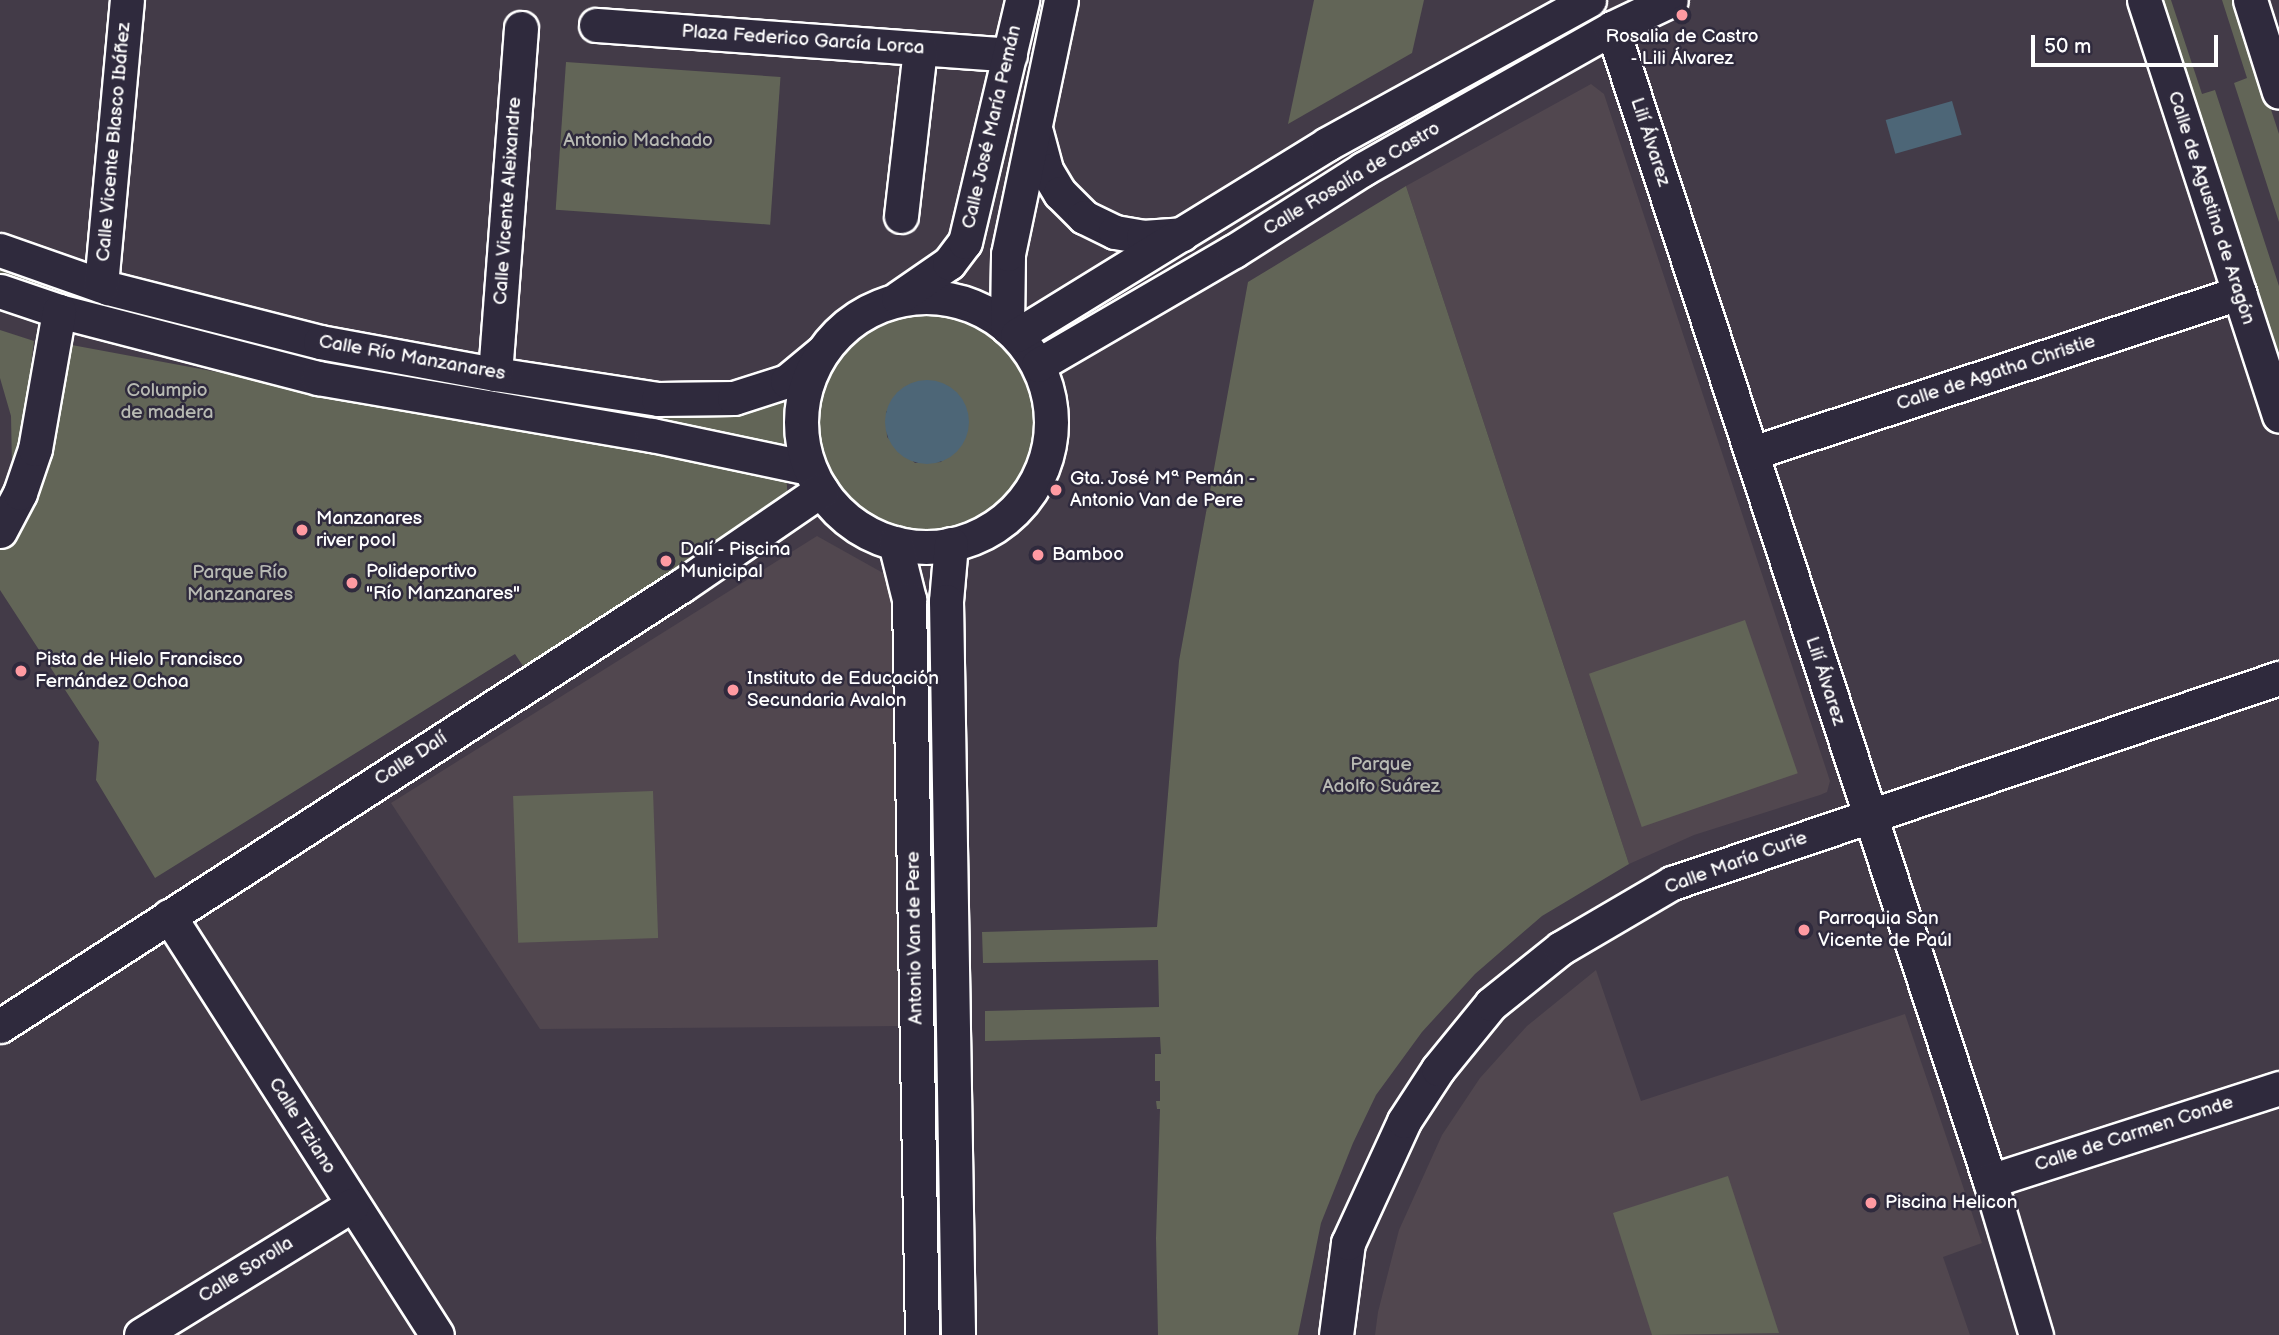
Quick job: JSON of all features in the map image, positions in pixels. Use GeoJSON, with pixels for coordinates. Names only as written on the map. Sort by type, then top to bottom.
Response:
{"type":"FeatureCollection","features":[{"type":"Feature","properties":{"kind":"street","name":"Calle Vicente Blasco Ibáñez"},"geometry":{"type":"LineString","coordinates":[[101,285],[127,0]]}},
{"type":"Feature","properties":{"kind":"street","name":"Calle José María Pemán"},"geometry":{"type":"LineString","coordinates":[[892,302],[949,263],[965,242],[1022,0]]}},
{"type":"Feature","properties":{"kind":"street","name":"Calle José María Pemán"},"geometry":{"type":"LineString","coordinates":[[1012,331],[1008,254],[1061,0]]}},
{"type":"Feature","properties":{"kind":"street","name":"Calle Rosalía de Castro"},"geometry":{"type":"LineString","coordinates":[[1012,331],[1184,234],[1327,144],[1589,0]]}},
{"type":"Feature","properties":{"kind":"street","name":"Calle Rosalía de Castro"},"geometry":{"type":"LineString","coordinates":[[1038,365],[1234,251],[1363,169],[1612,28],[1671,0]]}},
{"type":"Feature","properties":{"kind":"street","name":"Calle de Agustina de Aragón"},"geometry":{"type":"LineString","coordinates":[[2144,0],[2279,416]]}},
{"type":"Feature","properties":{"kind":"street"},"geometry":{"type":"LineString","coordinates":[[2250,0],[2279,92]]}},
{"type":"Feature","properties":{"kind":"street","name":"Plaza Federico García Lorca"},"geometry":{"type":"LineString","coordinates":[[596,25],[1010,55]]}},
{"type":"Feature","properties":{"kind":"street","name":"Calle Vicente Aleixandre"},"geometry":{"type":"LineString","coordinates":[[495,374],[521,28]]}},
{"type":"Feature","properties":{"kind":"street","name":"Lilí Álvarez"},"geometry":{"type":"LineString","coordinates":[[1612,28],[1868,816],[1990,1181],[2032,1334]]}},
{"type":"Feature","properties":{"kind":"street"},"geometry":{"type":"LineString","coordinates":[[901,216],[920,48]]}},
{"type":"Feature","properties":{"kind":"street"},"geometry":{"type":"LineString","coordinates":[[1034,128],[1046,170],[1060,193],[1084,217],[1115,232],[1143,237],[1184,234]]}},
{"type":"Feature","properties":{"kind":"street","name":"Calle Río Manzanares"},"geometry":{"type":"LineString","coordinates":[[0,250],[101,285],[320,342],[495,374],[658,399],[734,398],[788,381],[822,352]]}},
{"type":"Feature","properties":{"kind":"street","name":"Calle Río Manzanares"},"geometry":{"type":"LineString","coordinates":[[0,291],[60,311],[318,378],[652,435],[815,479]]}},
{"type":"Feature","properties":{"kind":"street","name":"Calle de Agatha Christie"},"geometry":{"type":"LineString","coordinates":[[1752,453],[2239,293]]}},
{"type":"Feature","properties":{"kind":"street"},"geometry":{"type":"LineString","coordinates":[[932,296],[961,301],[992,315],[1012,331],[1038,365],[1050,398],[1052,429],[1038,479],[1006,518],[984,533],[951,544],[919,547],[895,543],[861,529],[837,510],[815,479],[802,436],[802,406],[810,376],[822,352],[845,327],[867,312],[892,302],[932,296]]}},
{"type":"Feature","properties":{"kind":"street"},"geometry":{"type":"LineString","coordinates":[[0,531],[20,493],[35,449],[60,311]]}},
{"type":"Feature","properties":{"kind":"street","name":"Calle Dalí"},"geometry":{"type":"LineString","coordinates":[[0,1026],[713,565],[815,479]]}},
{"type":"Feature","properties":{"kind":"street","name":"Antonio Van de Pere"},"geometry":{"type":"LineString","coordinates":[[895,543],[909,599],[922,1335]]}},
{"type":"Feature","properties":{"kind":"street","name":"Antonio Van de Pere"},"geometry":{"type":"LineString","coordinates":[[951,544],[946,601],[958,1335]]}},
{"type":"Feature","properties":{"kind":"street","name":"Calle María Curie"},"geometry":{"type":"LineString","coordinates":[[1336,1335],[1348,1243],[1404,1121],[1438,1069],[1499,996],[1561,948],[1672,883],[2279,678]]}},
{"type":"Feature","properties":{"kind":"street","name":"Calle Tiziano"},"geometry":{"type":"LineString","coordinates":[[169,916],[437,1335]]}},
{"type":"Feature","properties":{"kind":"street","name":"Calle de Carmen Conde"},"geometry":{"type":"LineString","coordinates":[[1990,1181],[2279,1088]]}},
{"type":"Feature","properties":{"kind":"street","name":"Calle Sorolla"},"geometry":{"type":"LineString","coordinates":[[141,1335],[352,1205]]}},
{"type":"Feature","properties":{"kind":"shaded area"},"geometry":{"type":"Polygon","coordinates":[[[1591,84],[1604,94],[1830,781],[1827,792],[1820,795],[1694,835],[1629,864],[1406,186],[1591,84]]]}},
{"type":"Feature","properties":{"kind":"shaded area","name":"Instituto de Educación Secundaria Avalon"},"geometry":{"type":"Polygon","coordinates":[[[817,536],[892,578],[900,1026],[540,1029],[391,803],[817,536]]]}},
{"type":"Feature","properties":{"kind":"shaded area"},"geometry":{"type":"Polygon","coordinates":[[[1596,970],[1641,1101],[1905,1014],[1982,1243],[1943,1257],[1970,1335],[1375,1335],[1378,1312],[1399,1230],[1442,1135],[1480,1078],[1527,1026],[1596,970]]]}},
{"type":"Feature","properties":{"kind":"green space"},"geometry":{"type":"Polygon","coordinates":[[[1314,0],[1424,0],[1412,53],[1288,124],[1314,0]]]}},
{"type":"Feature","properties":{"kind":"green space"},"geometry":{"type":"Polygon","coordinates":[[[2159,0],[2171,0],[2202,94],[2215,90],[2279,286],[2279,371],[2159,0]]]}},
{"type":"Feature","properties":{"kind":"green space"},"geometry":{"type":"Polygon","coordinates":[[[2222,0],[2235,0],[2279,134],[2279,222],[2234,83],[2247,78],[2222,0]]]}},
{"type":"Feature","properties":{"kind":"green space","name":"Antonio Machado"},"geometry":{"type":"Polygon","coordinates":[[[566,62],[780,77],[770,225],[556,210],[566,62]]]}},
{"type":"Feature","properties":{"kind":"green space","name":"Parque Adolfo Suárez"},"geometry":{"type":"Polygon","coordinates":[[[1406,186],[1629,864],[1542,916],[1475,974],[1422,1032],[1376,1095],[1353,1143],[1321,1223],[1298,1335],[1158,1335],[1156,1238],[1160,1109],[1157,1109],[1156,1101],[1160,1101],[1160,1081],[1155,1081],[1155,1054],[1161,1054],[1160,1037],[985,1041],[985,1011],[1159,1007],[1158,960],[983,963],[982,932],[1157,927],[1179,661],[1248,282],[1406,186]]]}},
{"type":"Feature","properties":{"kind":"green space"},"geometry":{"type":"Polygon","coordinates":[[[0,255],[515,382],[790,389],[794,456],[462,398],[0,284],[0,255]]]}},
{"type":"Feature","properties":{"kind":"green space"},"geometry":{"type":"Polygon","coordinates":[[[916,310],[954,313],[988,328],[1015,353],[1033,386],[1039,423],[1032,459],[1014,492],[986,517],[952,531],[915,534],[880,525],[849,504],[826,475],[815,440],[815,404],[827,369],[850,340],[881,319],[916,310]],[[886,411],[887,437],[915,463],[942,462],[886,411]]]}},
{"type":"Feature","properties":{"kind":"green space"},"geometry":{"type":"Polygon","coordinates":[[[0,330],[34,341],[18,469],[12,468],[11,416],[0,378],[0,330]]]}},
{"type":"Feature","properties":{"kind":"green space","name":"Parque Río Manzanares"},"geometry":{"type":"Polygon","coordinates":[[[61,343],[356,398],[786,470],[788,504],[531,678],[515,654],[155,878],[96,780],[99,742],[0,590],[0,548],[17,526],[61,343]]]}},
{"type":"Feature","properties":{"kind":"green space"},"geometry":{"type":"Polygon","coordinates":[[[1745,620],[1798,773],[1642,827],[1589,674],[1745,620]]]}},
{"type":"Feature","properties":{"kind":"green space"},"geometry":{"type":"Polygon","coordinates":[[[653,791],[658,938],[518,943],[513,796],[653,791]]]}},
{"type":"Feature","properties":{"kind":"green space"},"geometry":{"type":"Polygon","coordinates":[[[1728,1176],[1779,1333],[1652,1335],[1613,1213],[1728,1176]]]}},
{"type":"Feature","properties":{"kind":"water"},"geometry":{"type":"Polygon","coordinates":[[[1952,101],[1962,135],[1895,154],[1886,120],[1952,101]]]}},
{"type":"Feature","properties":{"kind":"water"},"geometry":{"type":"Polygon","coordinates":[[[927,380],[943,383],[957,392],[966,406],[969,422],[966,438],[957,452],[943,461],[927,464],[911,461],[897,452],[888,438],[885,422],[888,406],[897,392],[911,383],[927,380]]]}},
{"type":"Feature","properties":{"kind":"place","name":"Rosalia de Castro - Lili Álvarez"},"geometry":{"type":"Point","coordinates":[1682,15]}},
{"type":"Feature","properties":{"kind":"place","name":"Gta. José Mª Pemán - Antonio Van de Pere"},"geometry":{"type":"Point","coordinates":[1056,490]}},
{"type":"Feature","properties":{"kind":"place","name":"Manzanares river pool"},"geometry":{"type":"Point","coordinates":[302,530]}},
{"type":"Feature","properties":{"kind":"place","name":"Bamboo"},"geometry":{"type":"Point","coordinates":[1038,555]}},
{"type":"Feature","properties":{"kind":"place","name":"Dalí - Piscina Municipal"},"geometry":{"type":"Point","coordinates":[666,561]}},
{"type":"Feature","properties":{"kind":"place","name":"Polideportivo \"Río Manzanares\""},"geometry":{"type":"Point","coordinates":[352,583]}},
{"type":"Feature","properties":{"kind":"place","name":"Pista de Hielo Francisco Fernández Ochoa"},"geometry":{"type":"Point","coordinates":[21,671]}},
{"type":"Feature","properties":{"kind":"place","name":"Instituto de Educación Secundaria Avalon"},"geometry":{"type":"Point","coordinates":[733,690]}},
{"type":"Feature","properties":{"kind":"place","name":"Parroquia San Vicente de Paúl"},"geometry":{"type":"Point","coordinates":[1804,930]}},
{"type":"Feature","properties":{"kind":"place","name":"Piscina Helicon"},"geometry":{"type":"Point","coordinates":[1871,1203]}},
{"type":"Feature","properties":{"kind":"park label","name":"Columpio de madera"},"geometry":{"type":"Point","coordinates":[167,402]}}]}
